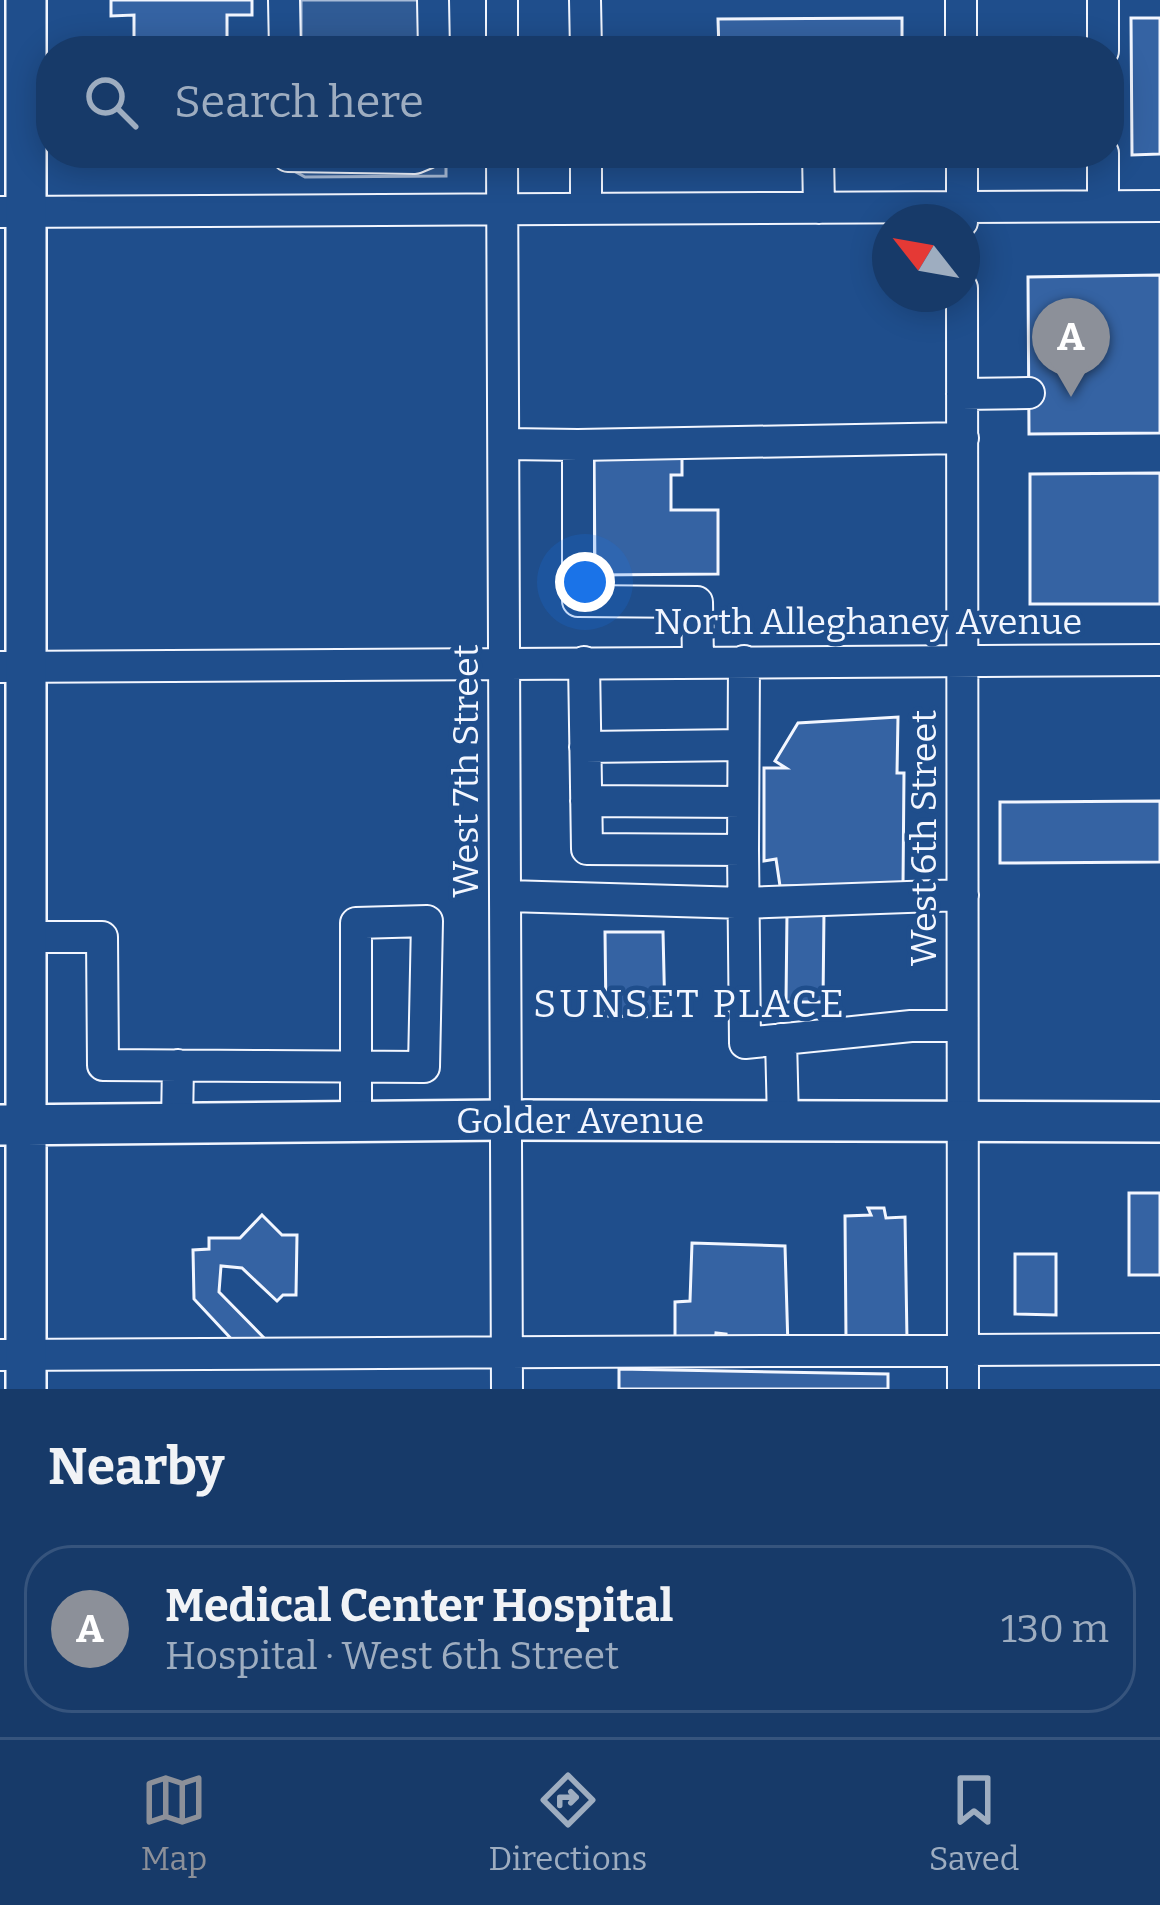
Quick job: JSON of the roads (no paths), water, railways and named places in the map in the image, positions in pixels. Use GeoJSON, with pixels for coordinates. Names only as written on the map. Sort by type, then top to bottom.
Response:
{"type":"FeatureCollection","features":[{"type":"Feature","properties":{"kind":"main road"},"geometry":{"type":"LineString","coordinates":[[17,1366],[12,1125],[26,937],[14,667],[13,212],[26,0]]}},
{"type":"Feature","properties":{"kind":"main road","name":"Golder Avenue"},"geometry":{"type":"LineString","coordinates":[[12,1125],[506,1120],[1160,1122]]}},
{"type":"Feature","properties":{"kind":"street"},"geometry":{"type":"LineString","coordinates":[[284,0],[285,36]]}},
{"type":"Feature","properties":{"kind":"street"},"geometry":{"type":"LineString","coordinates":[[434,0],[434,36]]}},
{"type":"Feature","properties":{"kind":"street"},"geometry":{"type":"LineString","coordinates":[[502,0],[502,36]]}},
{"type":"Feature","properties":{"kind":"street"},"geometry":{"type":"LineString","coordinates":[[585,0],[586,36]]}},
{"type":"Feature","properties":{"kind":"street"},"geometry":{"type":"LineString","coordinates":[[961,0],[961,36]]}},
{"type":"Feature","properties":{"kind":"street"},"geometry":{"type":"LineString","coordinates":[[1103,0],[1103,36]]}},
{"type":"Feature","properties":{"kind":"street"},"geometry":{"type":"LineString","coordinates":[[288,168],[290,211]]}},
{"type":"Feature","properties":{"kind":"street","name":"West 7th Street"},"geometry":{"type":"LineString","coordinates":[[502,168],[507,1389]]}},
{"type":"Feature","properties":{"kind":"street"},"geometry":{"type":"LineString","coordinates":[[586,168],[586,209]]}},
{"type":"Feature","properties":{"kind":"street"},"geometry":{"type":"LineString","coordinates":[[818,168],[819,208]]}},
{"type":"Feature","properties":{"kind":"street"},"geometry":{"type":"LineString","coordinates":[[962,168],[962,204]]}},
{"type":"Feature","properties":{"kind":"street"},"geometry":{"type":"LineString","coordinates":[[1103,168],[1103,206]]}},
{"type":"Feature","properties":{"kind":"street"},"geometry":{"type":"LineString","coordinates":[[980,213],[1160,206]]}},
{"type":"Feature","properties":{"kind":"street"},"geometry":{"type":"LineString","coordinates":[[13,212],[872,210]]}},
{"type":"Feature","properties":{"kind":"street","name":"West 6th Street"},"geometry":{"type":"LineString","coordinates":[[962,312],[963,1389]]}},
{"type":"Feature","properties":{"kind":"street"},"geometry":{"type":"LineString","coordinates":[[962,394],[1029,393]]}},
{"type":"Feature","properties":{"kind":"street"},"geometry":{"type":"LineString","coordinates":[[506,444],[963,438]]}},
{"type":"Feature","properties":{"kind":"street"},"geometry":{"type":"LineString","coordinates":[[578,446],[578,602],[697,602],[698,661]]}},
{"type":"Feature","properties":{"kind":"street","name":"North Alleghaney Avenue"},"geometry":{"type":"LineString","coordinates":[[14,667],[1160,660]]}},
{"type":"Feature","properties":{"kind":"street"},"geometry":{"type":"LineString","coordinates":[[744,661],[746,1042],[911,1026],[962,1026]]}},
{"type":"Feature","properties":{"kind":"street"},"geometry":{"type":"LineString","coordinates":[[584,662],[587,849],[743,850]]}},
{"type":"Feature","properties":{"kind":"street"},"geometry":{"type":"LineString","coordinates":[[585,747],[743,746]]}},
{"type":"Feature","properties":{"kind":"street"},"geometry":{"type":"LineString","coordinates":[[586,801],[743,802]]}},
{"type":"Feature","properties":{"kind":"street"},"geometry":{"type":"LineString","coordinates":[[505,896],[744,903],[962,895]]}},
{"type":"Feature","properties":{"kind":"street"},"geometry":{"type":"LineString","coordinates":[[26,937],[102,937],[103,1065],[178,1065],[355,1067],[424,1067],[427,921],[356,923],[355,1067],[356,1121]]}},
{"type":"Feature","properties":{"kind":"street"},"geometry":{"type":"LineString","coordinates":[[781,1039],[783,1121]]}},
{"type":"Feature","properties":{"kind":"street"},"geometry":{"type":"LineString","coordinates":[[177,1123],[178,1065]]}},
{"type":"Feature","properties":{"kind":"street"},"geometry":{"type":"LineString","coordinates":[[17,1366],[507,1352],[1160,1349]]}},
{"type":"Feature","properties":{"kind":"place","name":"Medical Center Hospital"},"geometry":{"type":"Point","coordinates":[1071,397]}},
{"type":"Feature","properties":{"kind":"district","name":"SUNSET PLACE"},"geometry":{"type":"Point","coordinates":[690,1004]}}]}
